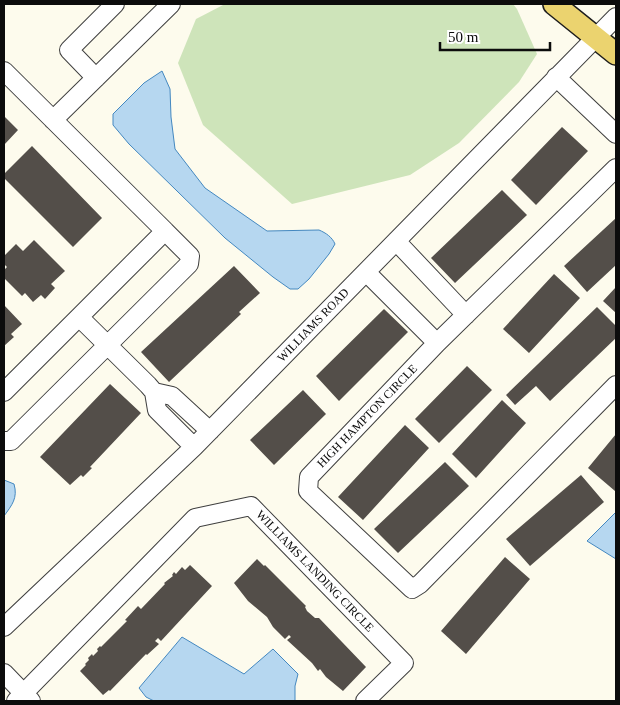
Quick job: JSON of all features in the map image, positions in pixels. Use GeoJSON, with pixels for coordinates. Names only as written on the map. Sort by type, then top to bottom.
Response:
{"type":"FeatureCollection","features":[{"type":"Feature","properties":{"kind":"main road"},"geometry":{"type":"LineString","coordinates":[[554,4],[616,54]]}},
{"type":"Feature","properties":{"kind":"street"},"geometry":{"type":"LineString","coordinates":[[96,78],[68,50],[114,4]]}},
{"type":"Feature","properties":{"kind":"street"},"geometry":{"type":"LineString","coordinates":[[54,120],[171,4]]}},
{"type":"Feature","properties":{"kind":"street","name":"WILLIAMS ROAD"},"geometry":{"type":"LineString","coordinates":[[4,626],[194,447],[616,17]]}},
{"type":"Feature","properties":{"kind":"street"},"geometry":{"type":"LineString","coordinates":[[4,71],[190,256],[189,264],[11,441],[4,441]]}},
{"type":"Feature","properties":{"kind":"street"},"geometry":{"type":"LineString","coordinates":[[556,77],[616,134]]}},
{"type":"Feature","properties":{"kind":"street","name":"HIGH HAMPTON CIRCLE"},"geometry":{"type":"LineString","coordinates":[[614,171],[438,343],[309,478],[308,491],[412,589],[420,584],[616,385]]}},
{"type":"Feature","properties":{"kind":"street"},"geometry":{"type":"LineString","coordinates":[[4,392],[165,231]]}},
{"type":"Feature","properties":{"kind":"street"},"geometry":{"type":"LineString","coordinates":[[396,241],[466,315]]}},
{"type":"Feature","properties":{"kind":"street"},"geometry":{"type":"LineString","coordinates":[[366,272],[438,343]]}},
{"type":"Feature","properties":{"kind":"street"},"geometry":{"type":"LineString","coordinates":[[79,317],[154,392],[172,396],[210,431]]}},
{"type":"Feature","properties":{"kind":"street"},"geometry":{"type":"LineString","coordinates":[[154,392],[157,410],[194,447]]}},
{"type":"Feature","properties":{"kind":"street","name":"WILLIAMS LANDING CIRCLE"},"geometry":{"type":"LineString","coordinates":[[4,673],[23,699],[195,518],[251,506],[404,662],[365,701]]}},
{"type":"Feature","properties":{"kind":"green space"},"geometry":{"type":"Polygon","coordinates":[[[225,4],[513,4],[537,54],[519,82],[459,143],[410,175],[292,204],[203,125],[178,63],[196,19],[225,4]]]}},
{"type":"Feature","properties":{"kind":"water"},"geometry":{"type":"Polygon","coordinates":[[[162,71],[170,89],[175,149],[205,188],[267,231],[319,230],[324,232],[334,242],[335,244],[329,254],[309,279],[298,289],[290,289],[225,238],[129,144],[113,125],[113,114],[144,83],[162,71]]]}},
{"type":"Feature","properties":{"kind":"water"},"geometry":{"type":"Polygon","coordinates":[[[4,480],[14,484],[15,497],[4,516],[4,480]]]}},
{"type":"Feature","properties":{"kind":"water"},"geometry":{"type":"Polygon","coordinates":[[[616,512],[616,559],[587,541],[616,512]]]}},
{"type":"Feature","properties":{"kind":"water"},"geometry":{"type":"Polygon","coordinates":[[[182,637],[244,674],[273,649],[298,674],[295,686],[295,701],[154,701],[146,697],[139,688],[182,637]]]}},
{"type":"Feature","properties":{"kind":"building"},"geometry":{"type":"Polygon","coordinates":[[[4,116],[18,130],[4,145],[4,116]]]}},
{"type":"Feature","properties":{"kind":"building"},"geometry":{"type":"Polygon","coordinates":[[[562,127],[588,151],[536,205],[511,180],[562,127]]]}},
{"type":"Feature","properties":{"kind":"building"},"geometry":{"type":"Polygon","coordinates":[[[32,146],[102,218],[73,247],[4,178],[4,174],[32,146]]]}},
{"type":"Feature","properties":{"kind":"building"},"geometry":{"type":"Polygon","coordinates":[[[502,190],[527,215],[455,283],[431,258],[502,190]]]}},
{"type":"Feature","properties":{"kind":"building"},"geometry":{"type":"Polygon","coordinates":[[[616,218],[616,265],[587,292],[564,266],[616,218]]]}},
{"type":"Feature","properties":{"kind":"building"},"geometry":{"type":"Polygon","coordinates":[[[34,240],[65,271],[51,284],[55,288],[45,299],[41,295],[33,302],[25,293],[22,296],[4,278],[4,270],[7,267],[4,264],[4,256],[16,244],[23,251],[34,240]]]}},
{"type":"Feature","properties":{"kind":"building"},"geometry":{"type":"Polygon","coordinates":[[[234,266],[260,293],[239,312],[241,314],[169,382],[141,352],[234,266]]]}},
{"type":"Feature","properties":{"kind":"building"},"geometry":{"type":"Polygon","coordinates":[[[554,274],[580,298],[529,353],[503,329],[554,274]]]}},
{"type":"Feature","properties":{"kind":"building"},"geometry":{"type":"Polygon","coordinates":[[[616,287],[616,313],[603,301],[616,287]]]}},
{"type":"Feature","properties":{"kind":"building"},"geometry":{"type":"Polygon","coordinates":[[[4,305],[22,324],[11,334],[14,337],[4,346],[4,305]]]}},
{"type":"Feature","properties":{"kind":"building"},"geometry":{"type":"Polygon","coordinates":[[[597,307],[616,326],[616,338],[550,401],[536,386],[515,405],[506,395],[597,307]]]}},
{"type":"Feature","properties":{"kind":"building"},"geometry":{"type":"Polygon","coordinates":[[[384,309],[408,332],[339,401],[316,376],[384,309]]]}},
{"type":"Feature","properties":{"kind":"building"},"geometry":{"type":"Polygon","coordinates":[[[467,366],[492,390],[439,443],[415,419],[467,366]]]}},
{"type":"Feature","properties":{"kind":"building"},"geometry":{"type":"Polygon","coordinates":[[[110,384],[141,413],[90,467],[92,468],[83,477],[81,475],[70,485],[40,457],[110,384]]]}},
{"type":"Feature","properties":{"kind":"building"},"geometry":{"type":"Polygon","coordinates":[[[303,390],[326,414],[274,465],[250,440],[303,390]]]}},
{"type":"Feature","properties":{"kind":"building"},"geometry":{"type":"Polygon","coordinates":[[[502,400],[526,423],[476,478],[452,454],[502,400]]]}},
{"type":"Feature","properties":{"kind":"building"},"geometry":{"type":"Polygon","coordinates":[[[405,425],[429,448],[363,520],[338,497],[405,425]]]}},
{"type":"Feature","properties":{"kind":"building"},"geometry":{"type":"Polygon","coordinates":[[[616,434],[616,490],[615,491],[588,468],[616,434]]]}},
{"type":"Feature","properties":{"kind":"building"},"geometry":{"type":"Polygon","coordinates":[[[445,462],[469,486],[398,553],[374,529],[445,462]]]}},
{"type":"Feature","properties":{"kind":"building"},"geometry":{"type":"Polygon","coordinates":[[[581,475],[604,502],[530,566],[506,539],[581,475]]]}},
{"type":"Feature","properties":{"kind":"building"},"geometry":{"type":"Polygon","coordinates":[[[505,557],[530,579],[466,654],[441,631],[505,557]]]}},
{"type":"Feature","properties":{"kind":"building"},"geometry":{"type":"Polygon","coordinates":[[[257,559],[306,606],[307,611],[315,618],[319,618],[366,667],[343,691],[326,677],[320,669],[318,671],[287,640],[291,637],[289,635],[285,639],[273,627],[267,617],[248,601],[234,583],[257,559]]]}},
{"type":"Feature","properties":{"kind":"building"},"geometry":{"type":"Polygon","coordinates":[[[190,565],[212,586],[161,641],[158,638],[155,641],[159,644],[146,654],[110,691],[103,695],[80,671],[86,665],[89,660],[88,658],[92,654],[93,656],[98,651],[97,649],[127,621],[125,620],[138,606],[141,609],[164,583],[173,576],[174,572],[176,574],[182,567],[185,570],[190,565]]]}}]}
